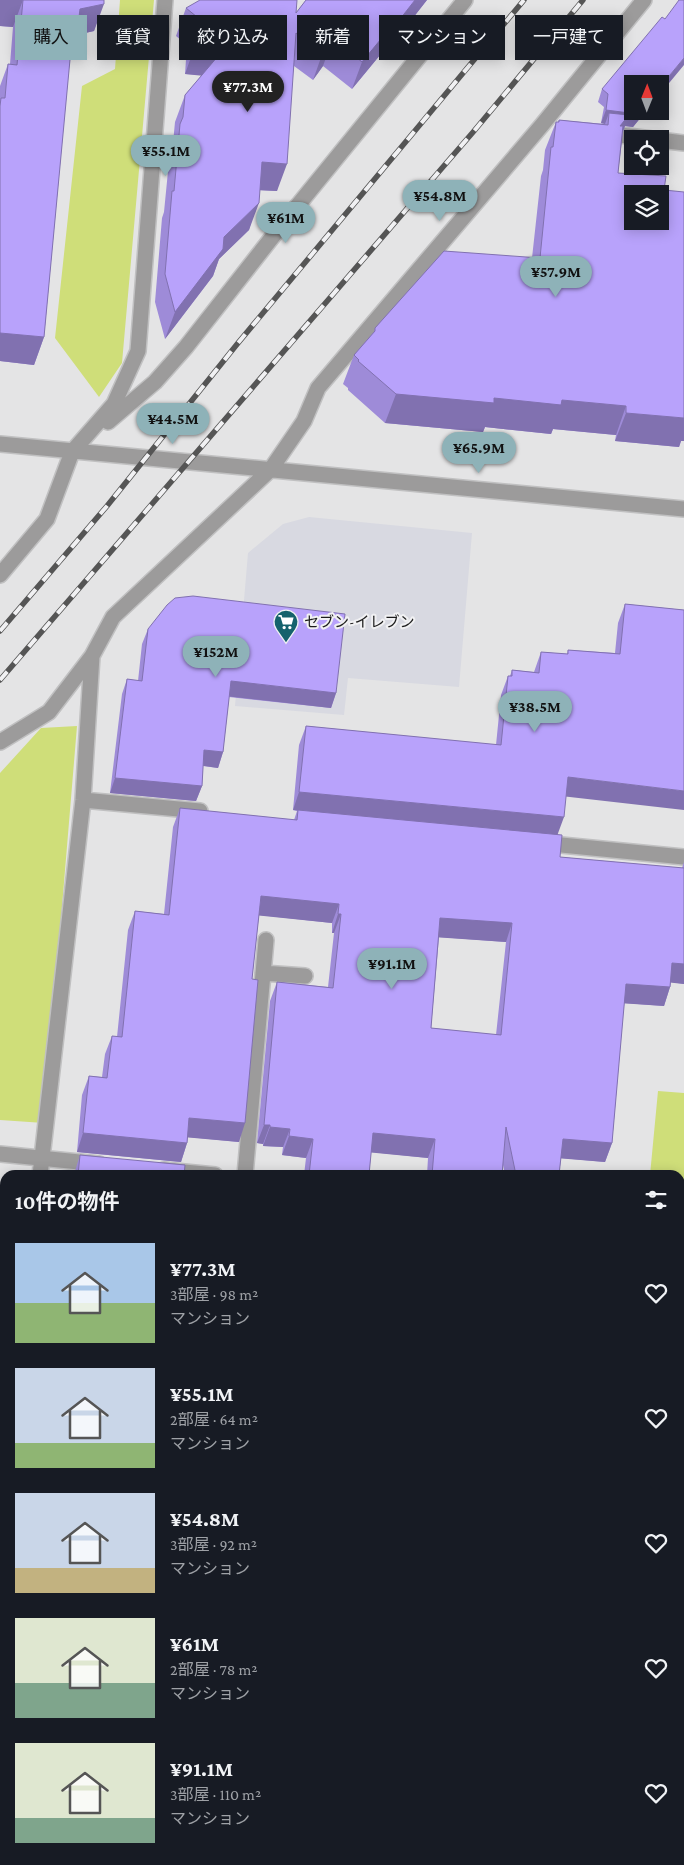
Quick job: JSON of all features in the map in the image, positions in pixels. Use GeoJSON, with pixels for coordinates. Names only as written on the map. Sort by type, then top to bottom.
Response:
{"type":"FeatureCollection","features":[{"type":"Feature","properties":{"kind":"street"},"geometry":{"type":"LineString","coordinates":[[0,575],[47,519],[72,452],[114,404],[138,351],[165,0]]}},
{"type":"Feature","properties":{"kind":"street"},"geometry":{"type":"LineString","coordinates":[[72,452],[155,382],[186,348],[287,219],[465,0]]}},
{"type":"Feature","properties":{"kind":"street"},"geometry":{"type":"LineString","coordinates":[[0,742],[49,712],[92,656],[114,617],[271,469],[304,421],[318,388],[542,125],[644,0]]}},
{"type":"Feature","properties":{"kind":"street"},"geometry":{"type":"LineString","coordinates":[[542,125],[560,128]]}},
{"type":"Feature","properties":{"kind":"street"},"geometry":{"type":"LineString","coordinates":[[588,131],[624,136]]}},
{"type":"Feature","properties":{"kind":"street"},"geometry":{"type":"LineString","coordinates":[[669,141],[684,143]]}},
{"type":"Feature","properties":{"kind":"street"},"geometry":{"type":"LineString","coordinates":[[0,444],[684,509]]}},
{"type":"Feature","properties":{"kind":"street"},"geometry":{"type":"LineString","coordinates":[[40,1170],[83,800],[92,656]]}},
{"type":"Feature","properties":{"kind":"street"},"geometry":{"type":"LineString","coordinates":[[83,800],[211,812]]}},
{"type":"Feature","properties":{"kind":"street"},"geometry":{"type":"LineString","coordinates":[[526,842],[684,857]]}},
{"type":"Feature","properties":{"kind":"street"},"geometry":{"type":"LineString","coordinates":[[245,1170],[266,940]]}},
{"type":"Feature","properties":{"kind":"street"},"geometry":{"type":"LineString","coordinates":[[263,973],[305,976]]}},
{"type":"Feature","properties":{"kind":"street"},"geometry":{"type":"LineString","coordinates":[[0,1154],[118,1166]]}},
{"type":"Feature","properties":{"kind":"street"},"geometry":{"type":"LineString","coordinates":[[147,1168],[166,1170]]}},
{"type":"Feature","properties":{"kind":"shaded area"},"geometry":{"type":"Polygon","coordinates":[[[309,517],[472,533],[459,687],[348,678],[344,715],[235,706],[248,553],[283,524],[309,517]]]}},
{"type":"Feature","properties":{"kind":"green space"},"geometry":{"type":"Polygon","coordinates":[[[120,0],[154,0],[153,15],[119,15],[120,0]]]}},
{"type":"Feature","properties":{"kind":"green space"},"geometry":{"type":"Polygon","coordinates":[[[116,60],[149,60],[122,363],[99,397],[55,338],[82,86],[115,69],[116,60]]]}},
{"type":"Feature","properties":{"kind":"green space"},"geometry":{"type":"Polygon","coordinates":[[[77,726],[44,1123],[0,1120],[0,773],[41,728],[77,726]]]}},
{"type":"Feature","properties":{"kind":"green space"},"geometry":{"type":"Polygon","coordinates":[[[658,1091],[684,1093],[684,1170],[650,1170],[658,1091]]]}},
{"type":"Feature","properties":{"kind":"building"},"geometry":{"type":"Polygon","coordinates":[[[23,0],[104,0],[104,4],[80,9],[79,15],[22,15],[23,0]]]}},
{"type":"Feature","properties":{"kind":"building"},"geometry":{"type":"Polygon","coordinates":[[[200,0],[297,0],[296,13],[306,0],[415,0],[403,15],[379,15],[379,41],[369,54],[369,15],[297,15],[287,164],[262,162],[259,203],[224,237],[223,249],[175,312],[165,274],[172,191],[174,191],[180,124],[183,117],[185,95],[215,60],[287,60],[287,15],[195,15],[186,8],[200,0]]]}},
{"type":"Feature","properties":{"kind":"building"},"geometry":{"type":"Polygon","coordinates":[[[679,0],[684,0],[684,58],[669,76],[624,75],[624,112],[606,110],[608,94],[602,89],[662,17],[665,19],[679,0]]]}},
{"type":"Feature","properties":{"kind":"building"},"geometry":{"type":"Polygon","coordinates":[[[17,60],[70,60],[44,337],[0,333],[0,106],[1,98],[5,98],[8,64],[17,65],[17,60]]]}},
{"type":"Feature","properties":{"kind":"building"},"geometry":{"type":"Polygon","coordinates":[[[609,113],[624,114],[625,120],[620,126],[623,126],[618,173],[624,173],[624,175],[666,176],[665,185],[624,185],[624,230],[669,230],[669,190],[684,192],[684,418],[626,413],[626,406],[562,400],[561,405],[494,398],[494,403],[396,394],[358,361],[354,355],[375,331],[375,328],[444,251],[540,258],[551,147],[553,147],[556,122],[559,122],[559,120],[608,125],[609,113]]]}},
{"type":"Feature","properties":{"kind":"building"},"geometry":{"type":"Polygon","coordinates":[[[193,596],[345,614],[336,693],[231,681],[223,752],[204,750],[202,786],[115,778],[127,679],[142,681],[148,629],[175,598],[193,596]]]}},
{"type":"Feature","properties":{"kind":"building"},"geometry":{"type":"Polygon","coordinates":[[[625,604],[684,610],[684,791],[568,777],[564,817],[299,792],[306,726],[501,745],[508,676],[512,676],[512,670],[539,673],[541,652],[568,654],[568,650],[620,654],[625,604]]]}},
{"type":"Feature","properties":{"kind":"building"},"geometry":{"type":"Polygon","coordinates":[[[180,808],[297,820],[298,810],[562,835],[560,857],[684,868],[684,964],[672,963],[670,987],[626,984],[612,1143],[563,1139],[560,1170],[515,1170],[506,1127],[502,1170],[432,1170],[435,1139],[373,1133],[369,1170],[310,1170],[313,1139],[289,1136],[290,1129],[264,1125],[277,982],[333,988],[341,914],[338,914],[339,904],[261,896],[252,979],[258,980],[245,1123],[189,1118],[187,1143],[83,1133],[89,1076],[107,1078],[112,1036],[122,1037],[135,911],[169,915],[180,808]],[[440,918],[431,1028],[501,1035],[512,923],[440,918]]]}},
{"type":"Feature","properties":{"kind":"building"},"geometry":{"type":"Polygon","coordinates":[[[80,1155],[185,1165],[184,1170],[78,1170],[80,1155]]]}},
{"type":"Feature","properties":{"kind":"railway"},"geometry":{"type":"LineString","coordinates":[[0,631],[107,506],[238,343],[524,0]]}},
{"type":"Feature","properties":{"kind":"railway"},"geometry":{"type":"LineString","coordinates":[[0,680],[474,131],[583,0]]}},
{"type":"Feature","properties":{"kind":"place","name":"セブン-イレブン"},"geometry":{"type":"Point","coordinates":[286,643]}}]}
